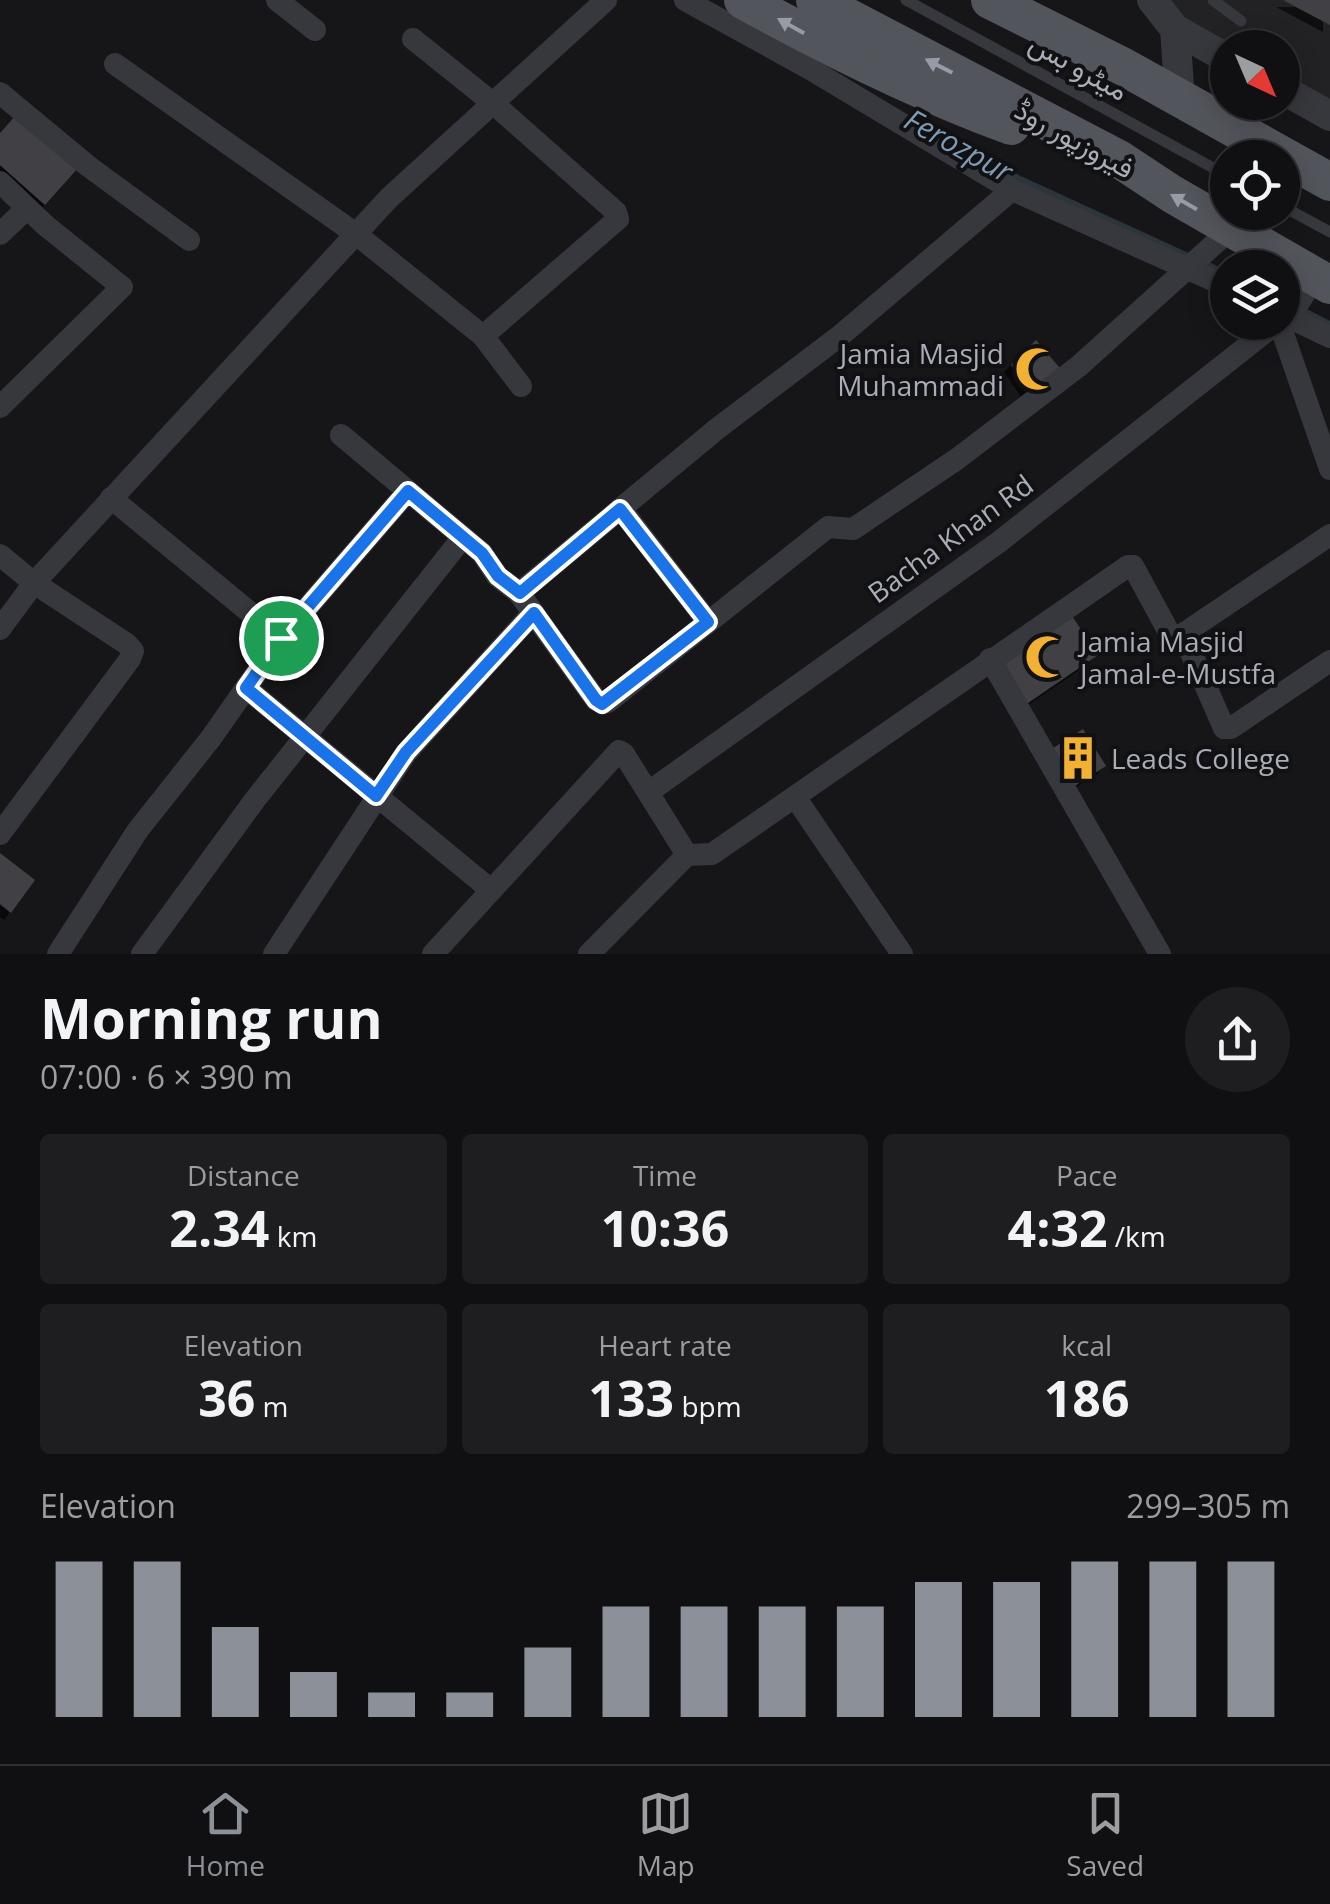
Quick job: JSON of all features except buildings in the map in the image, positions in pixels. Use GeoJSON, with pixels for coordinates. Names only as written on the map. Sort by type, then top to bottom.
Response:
{"type":"FeatureCollection","features":[{"type":"Feature","properties":{"kind":"main road"},"geometry":{"type":"LineString","coordinates":[[743,0],[838,53],[959,107],[1066,145],[1119,159]]}},
{"type":"Feature","properties":{"kind":"main road","name":"فیروزپور روڈ"},"geometry":{"type":"LineString","coordinates":[[816,0],[1119,159],[1210,216]]}},
{"type":"Feature","properties":{"kind":"main road"},"geometry":{"type":"LineString","coordinates":[[990,0],[1124,67],[1330,182]]}},
{"type":"Feature","properties":{"kind":"main road"},"geometry":{"type":"LineString","coordinates":[[1030,0],[1124,67]]}},
{"type":"Feature","properties":{"kind":"main road","name":"فیروزپور روڈ"},"geometry":{"type":"LineString","coordinates":[[1233,230],[1323,281]]}},
{"type":"Feature","properties":{"kind":"street"},"geometry":{"type":"LineString","coordinates":[[278,0],[315,30]]}},
{"type":"Feature","properties":{"kind":"street"},"geometry":{"type":"LineString","coordinates":[[0,629],[34,583],[388,198],[606,0]]}},
{"type":"Feature","properties":{"kind":"street"},"geometry":{"type":"LineString","coordinates":[[686,0],[1012,190],[1210,279]]}},
{"type":"Feature","properties":{"kind":"street"},"geometry":{"type":"LineString","coordinates":[[1152,0],[1174,29],[1210,49]]}},
{"type":"Feature","properties":{"kind":"street"},"geometry":{"type":"LineString","coordinates":[[1174,29],[1180,100]]}},
{"type":"Feature","properties":{"kind":"street"},"geometry":{"type":"LineString","coordinates":[[413,39],[494,104],[616,212],[618,219],[483,336]]}},
{"type":"Feature","properties":{"kind":"street"},"geometry":{"type":"LineString","coordinates":[[115,64],[356,234],[483,336],[521,386]]}},
{"type":"Feature","properties":{"kind":"street"},"geometry":{"type":"LineString","coordinates":[[0,93],[88,166],[190,240]]}},
{"type":"Feature","properties":{"kind":"street"},"geometry":{"type":"LineString","coordinates":[[1300,100],[1330,116]]}},
{"type":"Feature","properties":{"kind":"street"},"geometry":{"type":"LineString","coordinates":[[0,182],[122,287],[0,407]]}},
{"type":"Feature","properties":{"kind":"street"},"geometry":{"type":"LineString","coordinates":[[520,593],[718,428],[841,336],[1012,190]]}},
{"type":"Feature","properties":{"kind":"street"},"geometry":{"type":"LineString","coordinates":[[0,234],[27,208]]}},
{"type":"Feature","properties":{"kind":"street"},"geometry":{"type":"LineString","coordinates":[[340,435],[482,553],[498,576],[520,593],[602,704],[828,527],[853,529],[957,458],[1079,366],[1230,230]]}},
{"type":"Feature","properties":{"kind":"street","name":"Bacha Khan Rd"},"geometry":{"type":"LineString","coordinates":[[1300,304],[1323,281]]}},
{"type":"Feature","properties":{"kind":"street"},"geometry":{"type":"LineString","coordinates":[[1300,326],[1330,337]]}},
{"type":"Feature","properties":{"kind":"street","name":"Bacha Khan Rd"},"geometry":{"type":"LineString","coordinates":[[650,791],[999,542],[1255,340]]}},
{"type":"Feature","properties":{"kind":"street"},"geometry":{"type":"LineString","coordinates":[[1289,340],[1330,469]]}},
{"type":"Feature","properties":{"kind":"street"},"geometry":{"type":"LineString","coordinates":[[58,954],[138,830],[281,638],[408,491]]}},
{"type":"Feature","properties":{"kind":"street"},"geometry":{"type":"LineString","coordinates":[[112,498],[281,638]]}},
{"type":"Feature","properties":{"kind":"street"},"geometry":{"type":"LineString","coordinates":[[620,509],[708,622]]}},
{"type":"Feature","properties":{"kind":"street"},"geometry":{"type":"LineString","coordinates":[[590,954],[687,855],[712,854],[990,658],[1130,565],[1176,639],[1330,534]]}},
{"type":"Feature","properties":{"kind":"street"},"geometry":{"type":"LineString","coordinates":[[142,954],[254,801],[463,537]]}},
{"type":"Feature","properties":{"kind":"street"},"geometry":{"type":"LineString","coordinates":[[0,555],[133,651],[0,834]]}},
{"type":"Feature","properties":{"kind":"street"},"geometry":{"type":"LineString","coordinates":[[274,954],[406,752],[534,613]]}},
{"type":"Feature","properties":{"kind":"street"},"geometry":{"type":"LineString","coordinates":[[1183,634],[1224,728],[1230,728],[1330,661]]}},
{"type":"Feature","properties":{"kind":"street"},"geometry":{"type":"LineString","coordinates":[[990,658],[1160,954]]}},
{"type":"Feature","properties":{"kind":"street"},"geometry":{"type":"LineString","coordinates":[[246,688],[491,890]]}},
{"type":"Feature","properties":{"kind":"street"},"geometry":{"type":"LineString","coordinates":[[433,954],[613,754],[624,754],[687,855]]}},
{"type":"Feature","properties":{"kind":"street"},"geometry":{"type":"LineString","coordinates":[[795,798],[902,954]]}},
{"type":"Feature","properties":{"kind":"lane","name":"میٹرو بس"},"geometry":{"type":"LineString","coordinates":[[906,0],[1210,166]]}},
{"type":"Feature","properties":{"kind":"lane"},"geometry":{"type":"LineString","coordinates":[[1213,0],[1241,21]]}},
{"type":"Feature","properties":{"kind":"lane"},"geometry":{"type":"LineString","coordinates":[[1300,216],[1330,232]]}},
{"type":"Feature","properties":{"kind":"shaded area"},"geometry":{"type":"Polygon","coordinates":[[[1145,0],[1330,0],[1330,100],[1300,83],[1300,30],[1210,30],[1210,35],[1145,0]]]}},
{"type":"Feature","properties":{"kind":"waterway","name":"Ferozpur"},"geometry":{"type":"LineString","coordinates":[[950,140],[1020,179],[1190,257]]}},
{"type":"Feature","properties":{"kind":"waterway","name":"Ferozpur"},"geometry":{"type":"LineString","coordinates":[[1202,262],[1210,266]]}},
{"type":"Feature","properties":{"kind":"waterway","name":"Ferozpur"},"geometry":{"type":"LineString","coordinates":[[1300,309],[1330,324]]}},
{"type":"Feature","properties":{"kind":"place","name":"Jamia Masjid Muhammadi"},"geometry":{"type":"Point","coordinates":[1037,369]}},
{"type":"Feature","properties":{"kind":"place","name":"Jamia Masjid Jamal-e-Mustfa"},"geometry":{"type":"Point","coordinates":[1047,657]}},
{"type":"Feature","properties":{"kind":"place","name":"Leads College"},"geometry":{"type":"Point","coordinates":[1078,758]}},
{"type":"Feature","properties":{"kind":"route"},"geometry":{"type":"LineString","coordinates":[[408,491],[482,553],[498,576],[520,593],[620,509],[708,622],[602,704],[534,613],[406,752],[376,796],[246,688],[281,638],[408,491]]}}]}
